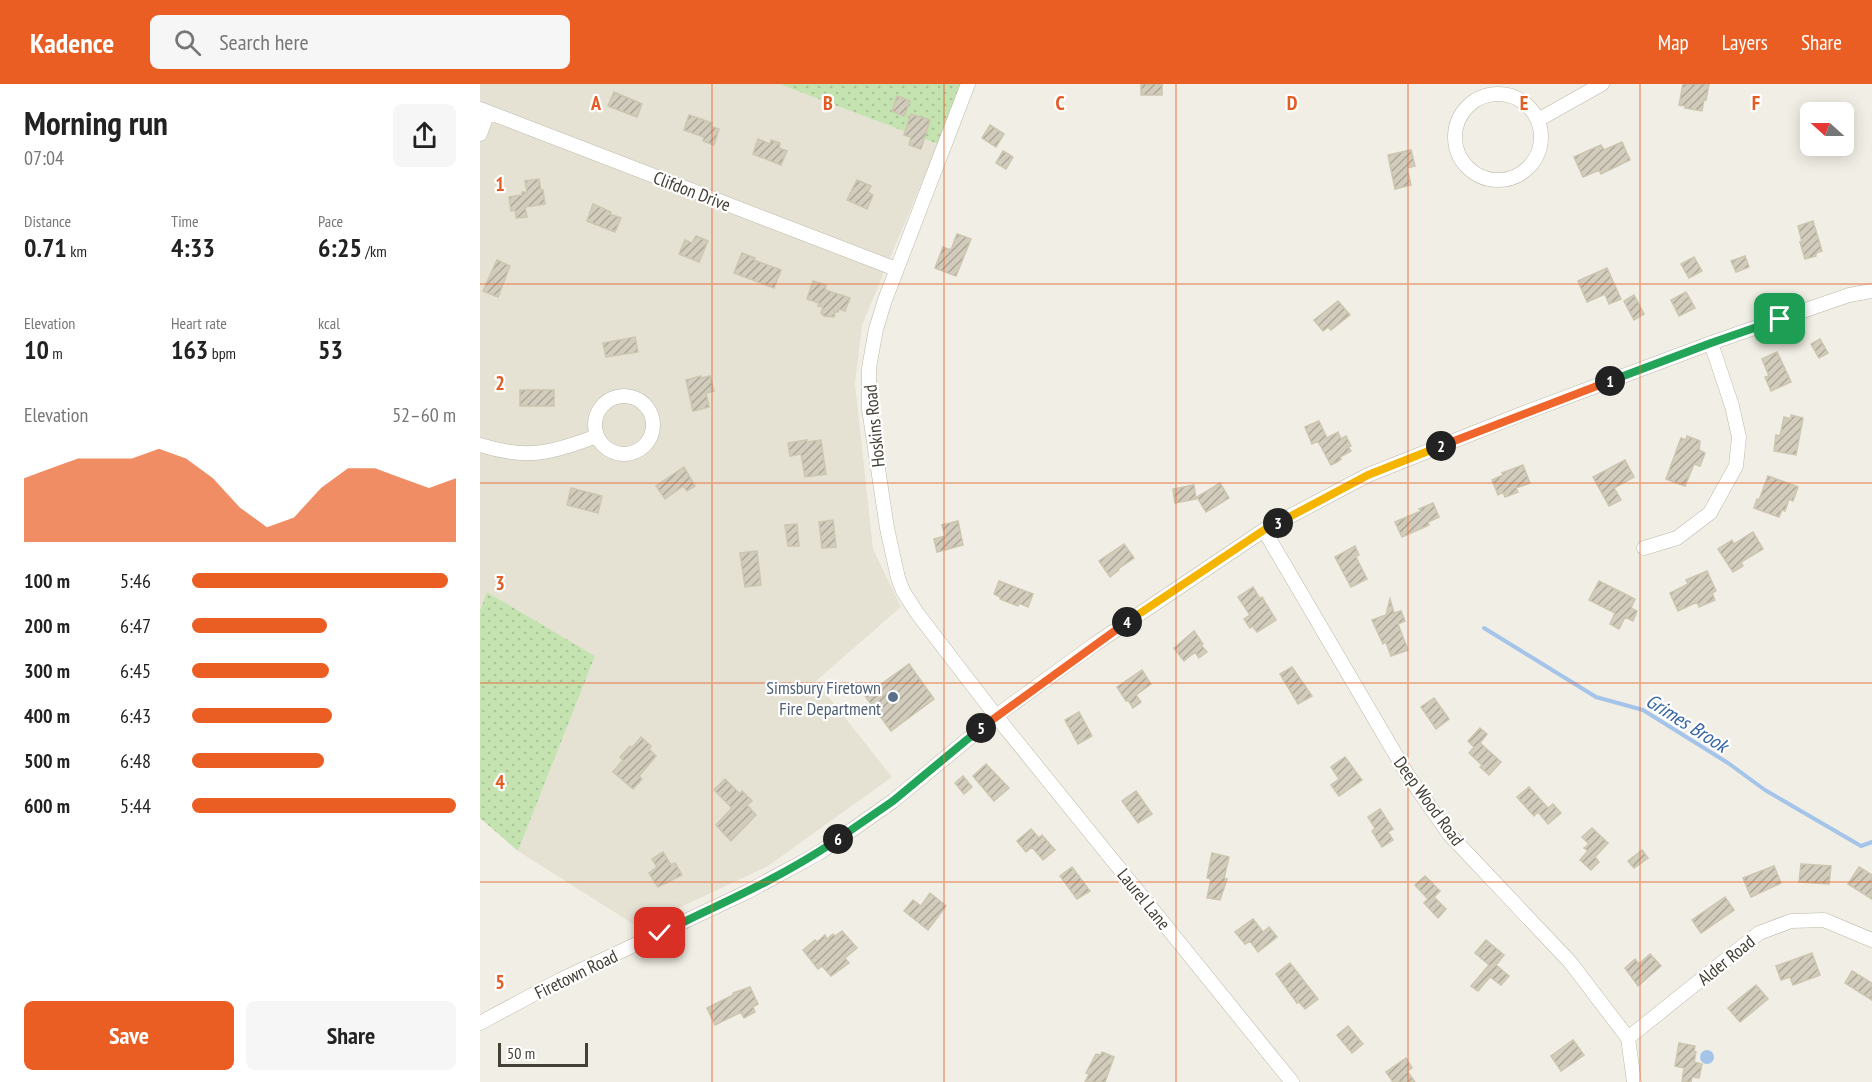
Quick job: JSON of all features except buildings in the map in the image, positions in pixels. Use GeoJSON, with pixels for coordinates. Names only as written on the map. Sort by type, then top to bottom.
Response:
{"type":"FeatureCollection","features":[{"type":"Feature","properties":{"kind":"street","name":"Hoskins Road"},"geometry":{"type":"LineString","coordinates":[[968,84],[896,269],[876,329],[868,368],[869,399],[887,528],[903,591],[917,613],[996,716]]}},
{"type":"Feature","properties":{"kind":"street"},"geometry":{"type":"LineString","coordinates":[[1538,120],[1602,84]]}},
{"type":"Feature","properties":{"kind":"street"},"geometry":{"type":"LineString","coordinates":[[1491,94],[1506,94],[1519,99],[1531,108],[1538,120],[1542,134],[1540,148],[1534,162],[1525,172],[1512,179],[1498,181],[1484,179],[1471,172],[1461,161],[1455,148],[1454,134],[1458,120],[1466,108],[1477,99],[1491,94]]}},
{"type":"Feature","properties":{"kind":"street","name":"Clifdon Drive"},"geometry":{"type":"LineString","coordinates":[[480,134],[484,111],[896,269]]}},
{"type":"Feature","properties":{"kind":"street","name":"Firetown Road"},"geometry":{"type":"LineString","coordinates":[[480,1023],[560,980],[747,892],[819,853],[893,801],[996,716],[1095,644],[1264,530],[1368,475],[1524,413],[1711,343],[1849,295],[1872,291]]}},
{"type":"Feature","properties":{"kind":"street"},"geometry":{"type":"LineString","coordinates":[[1644,548],[1677,538],[1710,513],[1736,466],[1739,437],[1732,406],[1711,343]]}},
{"type":"Feature","properties":{"kind":"street"},"geometry":{"type":"LineString","coordinates":[[617,396],[627,396],[637,399],[650,412],[652,431],[643,447],[635,452],[626,454],[608,450],[597,436],[594,426],[596,416],[600,407],[608,400],[617,396]]}},
{"type":"Feature","properties":{"kind":"street"},"geometry":{"type":"LineString","coordinates":[[480,445],[506,452],[534,454],[555,451],[597,436]]}},
{"type":"Feature","properties":{"kind":"street","name":"Deep Wood Road"},"geometry":{"type":"LineString","coordinates":[[1264,530],[1407,774],[1449,834],[1570,962],[1628,1038],[1634,1082]]}},
{"type":"Feature","properties":{"kind":"street","name":"Laurel Lane"},"geometry":{"type":"LineString","coordinates":[[996,716],[1292,1082]]}},
{"type":"Feature","properties":{"kind":"street","name":"Alder Road"},"geometry":{"type":"LineString","coordinates":[[1628,1038],[1759,933],[1791,921],[1824,920],[1872,940]]}},
{"type":"Feature","properties":{"kind":"shaded area"},"geometry":{"type":"Polygon","coordinates":[[[480,84],[779,84],[938,144],[862,325],[855,383],[873,549],[901,607],[816,681],[892,777],[768,866],[638,927],[518,851],[595,656],[487,592],[480,610],[480,84]]]}},
{"type":"Feature","properties":{"kind":"green space"},"geometry":{"type":"Polygon","coordinates":[[[779,84],[962,84],[938,144],[779,84]]]}},
{"type":"Feature","properties":{"kind":"green space"},"geometry":{"type":"Polygon","coordinates":[[[487,592],[595,656],[518,851],[480,818],[480,610],[487,592]]]}},
{"type":"Feature","properties":{"kind":"water"},"geometry":{"type":"Polygon","coordinates":[[[1704,1050],[1710,1050],[1714,1057],[1710,1064],[1704,1064],[1700,1060],[1700,1054],[1704,1050]]]}},
{"type":"Feature","properties":{"kind":"waterway","name":"Grimes Brook"},"geometry":{"type":"LineString","coordinates":[[1484,628],[1596,697],[1643,710],[1728,763],[1765,790],[1861,846],[1872,842]]}},
{"type":"Feature","properties":{"kind":"place","name":"Simsbury Firetown Fire Department"},"geometry":{"type":"Point","coordinates":[893,697]}},
{"type":"Feature","properties":{"kind":"route"},"geometry":{"type":"LineString","coordinates":[[660,933],[747,892],[819,853],[893,801],[996,716],[1095,644],[1264,530],[1368,475],[1524,413],[1780,319]]}}]}
